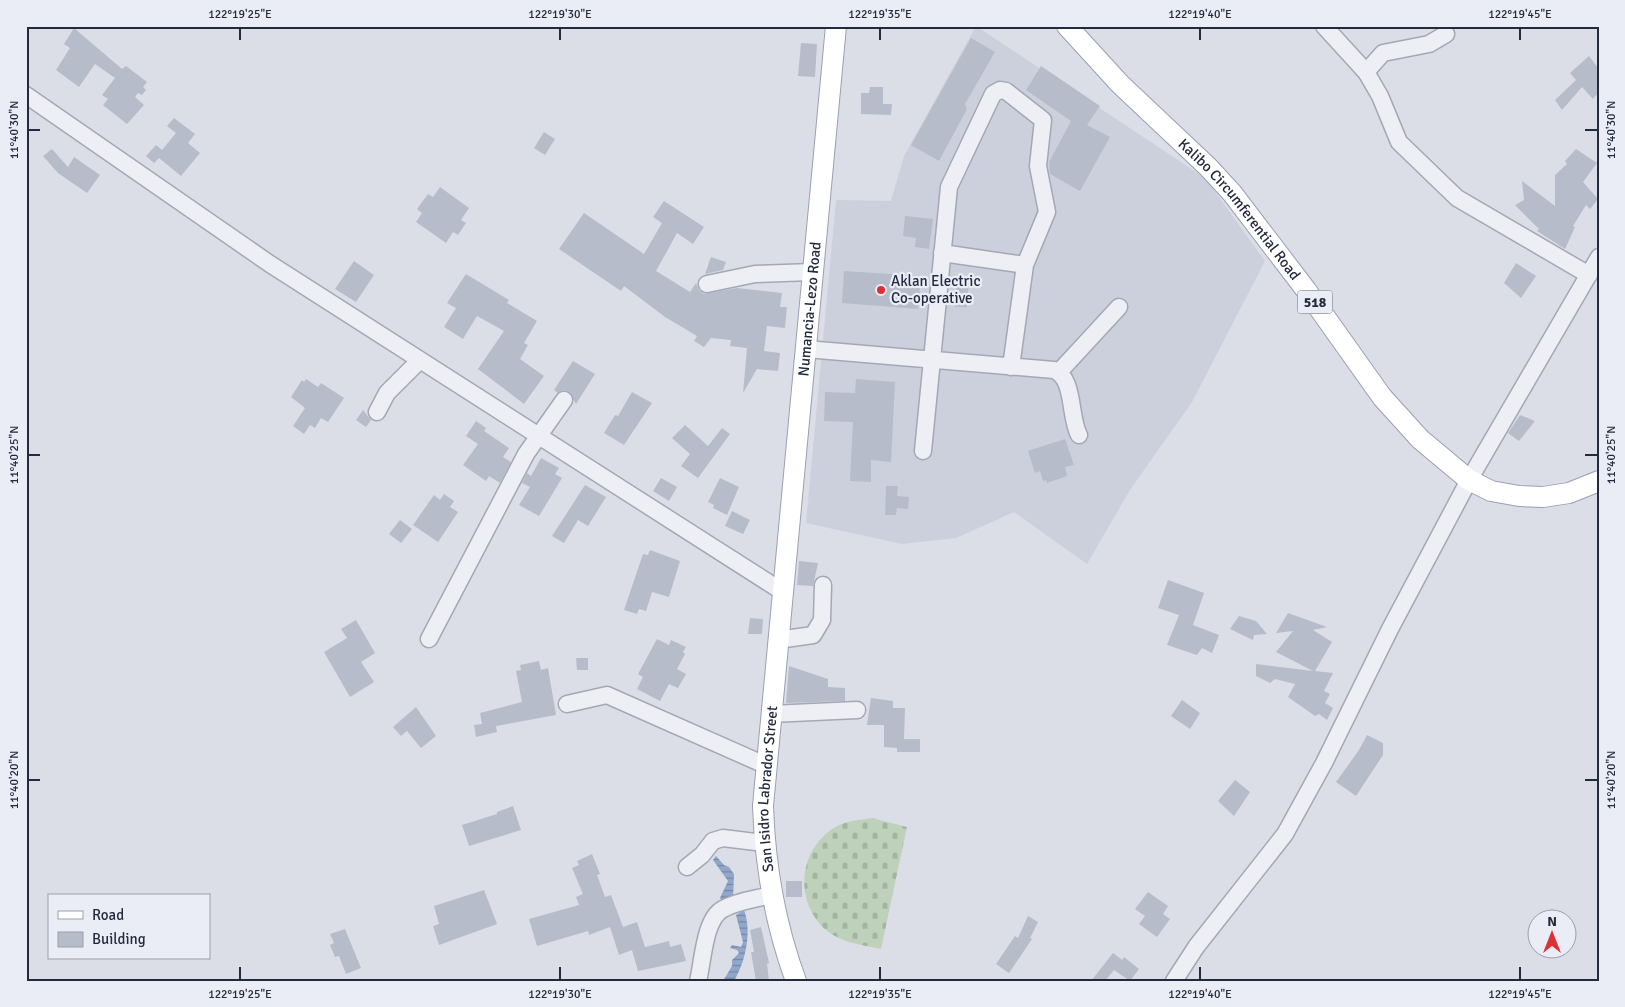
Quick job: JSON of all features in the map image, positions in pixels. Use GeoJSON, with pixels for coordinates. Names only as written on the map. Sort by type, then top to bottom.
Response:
{"type":"FeatureCollection","features":[{"type":"Feature","properties":{"kind":"main road","name":"Numancia-Lezo Road"},"geometry":{"type":"LineString","coordinates":[[783,592],[836,26]]}},
{"type":"Feature","properties":{"kind":"main road","name":"Kalibo Circumferential Road"},"geometry":{"type":"LineString","coordinates":[[1067,26],[1120,84],[1208,167],[1232,193],[1306,290],[1382,398],[1400,419],[1469,480],[1490,491],[1519,496],[1544,497],[1569,493],[1599,481]]}},
{"type":"Feature","properties":{"kind":"main road","name":"San Isidro Labrador Street"},"geometry":{"type":"LineString","coordinates":[[783,592],[762,806],[764,843],[772,895],[780,933],[796,981]]}},
{"type":"Feature","properties":{"kind":"street"},"geometry":{"type":"LineString","coordinates":[[1324,26],[1366,72],[1380,96],[1399,142],[1457,198],[1589,275]]}},
{"type":"Feature","properties":{"kind":"street"},"geometry":{"type":"LineString","coordinates":[[1366,72],[1383,53],[1429,44],[1446,34]]}},
{"type":"Feature","properties":{"kind":"street"},"geometry":{"type":"LineString","coordinates":[[923,451],[930,360],[949,187],[993,94],[1003,90],[1038,114],[1044,123],[1038,166],[1048,212],[1025,265],[1011,367]]}},
{"type":"Feature","properties":{"kind":"street"},"geometry":{"type":"LineString","coordinates":[[26,95],[270,264],[783,592]]}},
{"type":"Feature","properties":{"kind":"street"},"geometry":{"type":"LineString","coordinates":[[942,252],[1025,265]]}},
{"type":"Feature","properties":{"kind":"street"},"geometry":{"type":"LineString","coordinates":[[1174,981],[1196,948],[1285,834],[1469,480],[1599,257]]}},
{"type":"Feature","properties":{"kind":"street"},"geometry":{"type":"LineString","coordinates":[[706,284],[755,274],[813,272]]}},
{"type":"Feature","properties":{"kind":"street"},"geometry":{"type":"LineString","coordinates":[[1058,372],[1119,308]]}},
{"type":"Feature","properties":{"kind":"street"},"geometry":{"type":"LineString","coordinates":[[806,349],[1058,372],[1067,382],[1074,425],[1079,435]]}},
{"type":"Feature","properties":{"kind":"street"},"geometry":{"type":"LineString","coordinates":[[377,412],[387,393],[420,360]]}},
{"type":"Feature","properties":{"kind":"street"},"geometry":{"type":"LineString","coordinates":[[429,639],[526,454],[564,400]]}},
{"type":"Feature","properties":{"kind":"street"},"geometry":{"type":"LineString","coordinates":[[778,640],[813,635],[822,620],[823,585]]}},
{"type":"Feature","properties":{"kind":"street"},"geometry":{"type":"LineString","coordinates":[[567,704],[607,696],[765,765]]}},
{"type":"Feature","properties":{"kind":"street"},"geometry":{"type":"LineString","coordinates":[[771,714],[857,710]]}},
{"type":"Feature","properties":{"kind":"street"},"geometry":{"type":"LineString","coordinates":[[687,867],[702,855],[713,841],[723,838],[764,843]]}},
{"type":"Feature","properties":{"kind":"street"},"geometry":{"type":"LineString","coordinates":[[698,981],[706,938],[714,917],[728,907],[772,895]]}},
{"type":"Feature","properties":{"kind":"shaded area"},"geometry":{"type":"Polygon","coordinates":[[[976,26],[1205,178],[1265,261],[1192,402],[1130,490],[1087,564],[1014,512],[956,538],[902,544],[806,523],[836,200],[891,201],[904,156],[976,26]]]}},
{"type":"Feature","properties":{"kind":"green space"},"geometry":{"type":"Polygon","coordinates":[[[872,818],[907,827],[881,949],[846,941],[827,931],[809,907],[804,879],[812,851],[820,839],[841,824],[872,818]]]}},
{"type":"Feature","properties":{"kind":"water"},"geometry":{"type":"Polygon","coordinates":[[[716,856],[734,874],[733,899],[723,903],[720,898],[728,881],[713,860],[716,856]]]}},
{"type":"Feature","properties":{"kind":"water"},"geometry":{"type":"Polygon","coordinates":[[[744,910],[748,927],[745,955],[734,981],[723,981],[732,966],[732,960],[739,953],[737,950],[730,948],[732,945],[741,947],[743,942],[736,915],[744,910]]]}},
{"type":"Feature","properties":{"kind":"building"},"geometry":{"type":"Polygon","coordinates":[[[74,28],[122,69],[126,66],[147,82],[143,87],[146,90],[142,95],[138,93],[135,97],[144,105],[127,124],[103,105],[108,99],[102,95],[115,78],[95,64],[79,87],[56,70],[70,48],[64,44],[74,28]]]}},
{"type":"Feature","properties":{"kind":"building"},"geometry":{"type":"Polygon","coordinates":[[[971,38],[995,52],[965,104],[967,109],[939,161],[911,145],[971,38]]]}},
{"type":"Feature","properties":{"kind":"building"},"geometry":{"type":"Polygon","coordinates":[[[801,43],[817,44],[815,77],[798,76],[801,43]]]}},
{"type":"Feature","properties":{"kind":"building"},"geometry":{"type":"Polygon","coordinates":[[[1589,56],[1599,69],[1599,92],[1593,99],[1582,87],[1562,110],[1555,100],[1576,80],[1570,73],[1589,56]]]}},
{"type":"Feature","properties":{"kind":"building"},"geometry":{"type":"Polygon","coordinates":[[[1041,66],[1100,106],[1087,125],[1110,137],[1080,191],[1050,174],[1049,162],[1071,121],[1026,90],[1041,66]]]}},
{"type":"Feature","properties":{"kind":"building"},"geometry":{"type":"Polygon","coordinates":[[[870,87],[883,87],[883,104],[892,104],[891,115],[861,114],[861,93],[869,93],[870,87]]]}},
{"type":"Feature","properties":{"kind":"building"},"geometry":{"type":"Polygon","coordinates":[[[174,118],[195,134],[188,143],[200,153],[181,176],[159,158],[154,163],[146,156],[156,145],[162,150],[176,133],[167,126],[174,118]]]}},
{"type":"Feature","properties":{"kind":"building"},"geometry":{"type":"Polygon","coordinates":[[[544,132],[555,139],[545,155],[534,148],[544,132]]]}},
{"type":"Feature","properties":{"kind":"building"},"geometry":{"type":"Polygon","coordinates":[[[52,149],[68,167],[74,157],[100,175],[87,193],[58,173],[43,156],[52,149]]]}},
{"type":"Feature","properties":{"kind":"building"},"geometry":{"type":"Polygon","coordinates":[[[1576,149],[1597,163],[1583,182],[1598,199],[1590,209],[1586,205],[1573,226],[1575,227],[1565,249],[1537,231],[1539,229],[1515,205],[1524,200],[1522,181],[1555,206],[1555,175],[1567,164],[1565,161],[1576,149]]]}},
{"type":"Feature","properties":{"kind":"building"},"geometry":{"type":"Polygon","coordinates":[[[440,187],[469,208],[461,220],[466,223],[458,235],[453,232],[446,243],[416,222],[422,213],[417,209],[428,194],[433,197],[440,187]]]}},
{"type":"Feature","properties":{"kind":"building"},"geometry":{"type":"Polygon","coordinates":[[[664,201],[704,227],[693,244],[677,233],[656,271],[690,292],[696,283],[699,290],[704,294],[737,288],[782,293],[780,307],[787,307],[785,328],[767,326],[764,351],[780,353],[778,371],[757,369],[743,393],[747,348],[730,346],[731,340],[711,338],[704,347],[694,341],[697,336],[665,317],[624,286],[621,291],[559,249],[584,213],[644,254],[662,223],[653,217],[664,201]]]}},
{"type":"Feature","properties":{"kind":"building"},"geometry":{"type":"Polygon","coordinates":[[[905,216],[933,219],[929,249],[915,247],[916,238],[903,236],[905,216]]]}},
{"type":"Feature","properties":{"kind":"building"},"geometry":{"type":"Polygon","coordinates":[[[711,257],[726,262],[723,270],[705,274],[711,257]]]}},
{"type":"Feature","properties":{"kind":"building"},"geometry":{"type":"Polygon","coordinates":[[[354,261],[374,275],[356,302],[335,289],[354,261]]]}},
{"type":"Feature","properties":{"kind":"building"},"geometry":{"type":"Polygon","coordinates":[[[1516,263],[1536,276],[1521,298],[1504,283],[1516,263]]]}},
{"type":"Feature","properties":{"kind":"building","name":"Aklan Electric Co-operative"},"geometry":{"type":"Polygon","coordinates":[[[844,271],[921,276],[918,309],[842,303],[844,271]]]}},
{"type":"Feature","properties":{"kind":"building"},"geometry":{"type":"Polygon","coordinates":[[[466,274],[509,300],[507,303],[537,321],[524,343],[528,345],[520,359],[544,376],[524,404],[478,369],[504,331],[477,316],[463,339],[444,327],[456,308],[447,303],[466,274]]]}},
{"type":"Feature","properties":{"kind":"building"},"geometry":{"type":"Polygon","coordinates":[[[957,278],[969,279],[967,307],[955,307],[957,278]]]}},
{"type":"Feature","properties":{"kind":"building"},"geometry":{"type":"Polygon","coordinates":[[[573,361],[595,374],[576,404],[569,392],[564,390],[558,393],[554,390],[573,361]]]}},
{"type":"Feature","properties":{"kind":"building"},"geometry":{"type":"Polygon","coordinates":[[[306,379],[318,387],[321,383],[344,398],[328,422],[321,418],[315,428],[310,425],[304,434],[293,426],[305,408],[291,397],[302,380],[304,382],[306,379]]]}},
{"type":"Feature","properties":{"kind":"building"},"geometry":{"type":"Polygon","coordinates":[[[856,379],[895,382],[891,462],[871,460],[871,482],[850,481],[853,422],[824,421],[825,392],[855,393],[856,379]]]}},
{"type":"Feature","properties":{"kind":"building"},"geometry":{"type":"Polygon","coordinates":[[[632,392],[652,403],[624,445],[604,433],[615,415],[618,416],[632,392]]]}},
{"type":"Feature","properties":{"kind":"building"},"geometry":{"type":"Polygon","coordinates":[[[363,410],[371,420],[366,427],[356,420],[363,410]]]}},
{"type":"Feature","properties":{"kind":"building"},"geometry":{"type":"Polygon","coordinates":[[[1520,415],[1535,421],[1519,441],[1508,433],[1520,415]]]}},
{"type":"Feature","properties":{"kind":"building"},"geometry":{"type":"Polygon","coordinates":[[[476,421],[486,428],[484,431],[509,448],[503,457],[511,462],[500,483],[489,476],[486,481],[463,465],[478,444],[466,436],[476,421]]]}},
{"type":"Feature","properties":{"kind":"building"},"geometry":{"type":"Polygon","coordinates":[[[685,425],[708,446],[722,428],[730,434],[698,478],[681,466],[690,454],[672,438],[685,425]]]}},
{"type":"Feature","properties":{"kind":"building"},"geometry":{"type":"Polygon","coordinates":[[[1065,439],[1074,465],[1065,467],[1067,476],[1047,483],[1046,480],[1043,481],[1040,471],[1035,473],[1028,451],[1065,439]]]}},
{"type":"Feature","properties":{"kind":"building"},"geometry":{"type":"Polygon","coordinates":[[[541,458],[559,468],[555,474],[562,478],[539,516],[519,505],[530,487],[522,483],[527,473],[531,476],[541,458]]]}},
{"type":"Feature","properties":{"kind":"building"},"geometry":{"type":"Polygon","coordinates":[[[661,478],[677,487],[669,501],[653,491],[661,478]]]}},
{"type":"Feature","properties":{"kind":"building"},"geometry":{"type":"Polygon","coordinates":[[[720,478],[739,487],[727,515],[713,508],[714,505],[708,502],[720,478]]]}},
{"type":"Feature","properties":{"kind":"building"},"geometry":{"type":"Polygon","coordinates":[[[585,485],[606,497],[588,526],[578,520],[564,543],[552,536],[585,485]]]}},
{"type":"Feature","properties":{"kind":"building"},"geometry":{"type":"Polygon","coordinates":[[[886,486],[898,486],[897,496],[909,497],[908,509],[897,508],[896,515],[885,515],[886,486]]]}},
{"type":"Feature","properties":{"kind":"building"},"geometry":{"type":"Polygon","coordinates":[[[444,494],[454,501],[450,507],[458,512],[438,542],[413,525],[434,495],[440,500],[444,494]]]}},
{"type":"Feature","properties":{"kind":"building"},"geometry":{"type":"Polygon","coordinates":[[[732,511],[750,520],[743,534],[725,526],[732,511]]]}},
{"type":"Feature","properties":{"kind":"building"},"geometry":{"type":"Polygon","coordinates":[[[400,520],[412,529],[401,543],[389,534],[400,520]]]}},
{"type":"Feature","properties":{"kind":"building"},"geometry":{"type":"Polygon","coordinates":[[[650,550],[680,561],[669,597],[652,592],[646,611],[639,609],[637,614],[624,610],[643,554],[648,555],[650,550]]]}},
{"type":"Feature","properties":{"kind":"building"},"geometry":{"type":"Polygon","coordinates":[[[799,561],[818,563],[813,586],[797,585],[799,561]]]}},
{"type":"Feature","properties":{"kind":"building"},"geometry":{"type":"Polygon","coordinates":[[[1168,580],[1204,593],[1193,625],[1219,635],[1212,653],[1202,648],[1197,655],[1167,645],[1179,615],[1158,608],[1168,580]]]}},
{"type":"Feature","properties":{"kind":"building"},"geometry":{"type":"Polygon","coordinates":[[[1288,613],[1327,627],[1313,630],[1332,642],[1315,671],[1333,673],[1324,691],[1330,694],[1325,703],[1333,708],[1327,720],[1319,714],[1315,716],[1288,697],[1295,684],[1275,679],[1270,683],[1256,676],[1256,664],[1313,671],[1276,652],[1293,631],[1276,633],[1288,613]]]}},
{"type":"Feature","properties":{"kind":"building"},"geometry":{"type":"Polygon","coordinates":[[[1239,616],[1256,621],[1267,634],[1254,635],[1253,640],[1230,629],[1239,616]]]}},
{"type":"Feature","properties":{"kind":"building"},"geometry":{"type":"Polygon","coordinates":[[[750,618],[763,619],[762,634],[748,634],[750,618]]]}},
{"type":"Feature","properties":{"kind":"building"},"geometry":{"type":"Polygon","coordinates":[[[356,620],[375,653],[361,662],[374,682],[350,697],[324,652],[347,638],[341,629],[356,620]]]}},
{"type":"Feature","properties":{"kind":"building"},"geometry":{"type":"Polygon","coordinates":[[[657,639],[669,645],[671,640],[686,647],[683,652],[685,654],[677,669],[686,674],[678,688],[669,684],[660,701],[637,689],[643,677],[638,674],[657,639]]]}},
{"type":"Feature","properties":{"kind":"building"},"geometry":{"type":"Polygon","coordinates":[[[576,658],[588,658],[588,670],[577,670],[576,658]]]}},
{"type":"Feature","properties":{"kind":"building"},"geometry":{"type":"Polygon","coordinates":[[[539,661],[541,670],[548,668],[556,715],[496,726],[497,732],[476,737],[474,725],[482,724],[480,713],[522,702],[516,671],[521,670],[520,665],[539,661]]]}},
{"type":"Feature","properties":{"kind":"building"},"geometry":{"type":"Polygon","coordinates":[[[789,666],[828,679],[828,687],[845,688],[845,701],[786,703],[789,666]]]}},
{"type":"Feature","properties":{"kind":"building"},"geometry":{"type":"Polygon","coordinates":[[[871,698],[893,701],[893,708],[905,708],[904,739],[920,739],[920,752],[897,752],[897,748],[884,747],[884,725],[867,725],[871,698]]]}},
{"type":"Feature","properties":{"kind":"building"},"geometry":{"type":"Polygon","coordinates":[[[1182,700],[1200,713],[1190,729],[1171,716],[1182,700]]]}},
{"type":"Feature","properties":{"kind":"building"},"geometry":{"type":"Polygon","coordinates":[[[416,707],[436,736],[421,748],[407,731],[401,736],[393,727],[416,707]]]}},
{"type":"Feature","properties":{"kind":"building"},"geometry":{"type":"Polygon","coordinates":[[[1367,735],[1383,743],[1383,755],[1356,796],[1336,782],[1359,750],[1367,735]]]}},
{"type":"Feature","properties":{"kind":"building"},"geometry":{"type":"Polygon","coordinates":[[[1235,780],[1250,792],[1234,816],[1218,801],[1235,780]]]}},
{"type":"Feature","properties":{"kind":"building"},"geometry":{"type":"Polygon","coordinates":[[[513,806],[521,830],[469,846],[462,825],[497,814],[497,812],[513,806]]]}},
{"type":"Feature","properties":{"kind":"building"},"geometry":{"type":"Polygon","coordinates":[[[592,854],[600,874],[597,875],[605,897],[611,895],[623,927],[637,922],[645,947],[669,941],[670,947],[681,944],[686,961],[638,971],[632,950],[619,955],[610,927],[589,935],[588,931],[537,946],[529,919],[579,905],[576,897],[583,894],[572,868],[579,865],[577,861],[592,854]]]}},
{"type":"Feature","properties":{"kind":"building"},"geometry":{"type":"Polygon","coordinates":[[[786,881],[802,881],[802,897],[786,897],[786,881]]]}},
{"type":"Feature","properties":{"kind":"building"},"geometry":{"type":"Polygon","coordinates":[[[484,890],[497,924],[439,945],[433,926],[439,924],[434,906],[484,890]]]}},
{"type":"Feature","properties":{"kind":"building"},"geometry":{"type":"Polygon","coordinates":[[[1148,892],[1168,906],[1163,914],[1170,919],[1157,937],[1139,924],[1145,916],[1135,909],[1148,892]]]}},
{"type":"Feature","properties":{"kind":"building"},"geometry":{"type":"Polygon","coordinates":[[[1028,916],[1038,922],[1030,938],[1032,939],[1009,973],[996,964],[1015,936],[1018,938],[1028,916]]]}},
{"type":"Feature","properties":{"kind":"building"},"geometry":{"type":"Polygon","coordinates":[[[761,927],[769,963],[767,964],[769,981],[756,981],[751,952],[754,952],[750,930],[761,927]]]}},
{"type":"Feature","properties":{"kind":"building"},"geometry":{"type":"Polygon","coordinates":[[[345,929],[361,968],[346,974],[339,956],[335,957],[330,945],[334,943],[330,934],[345,929]]]}},
{"type":"Feature","properties":{"kind":"building"},"geometry":{"type":"Polygon","coordinates":[[[1113,953],[1122,960],[1124,957],[1139,969],[1130,981],[1114,970],[1105,981],[1091,981],[1113,953]]]}},
{"type":"Feature","properties":{"kind":"place","name":"Aklan Electric Co-operative"},"geometry":{"type":"Point","coordinates":[881,290]}}]}
